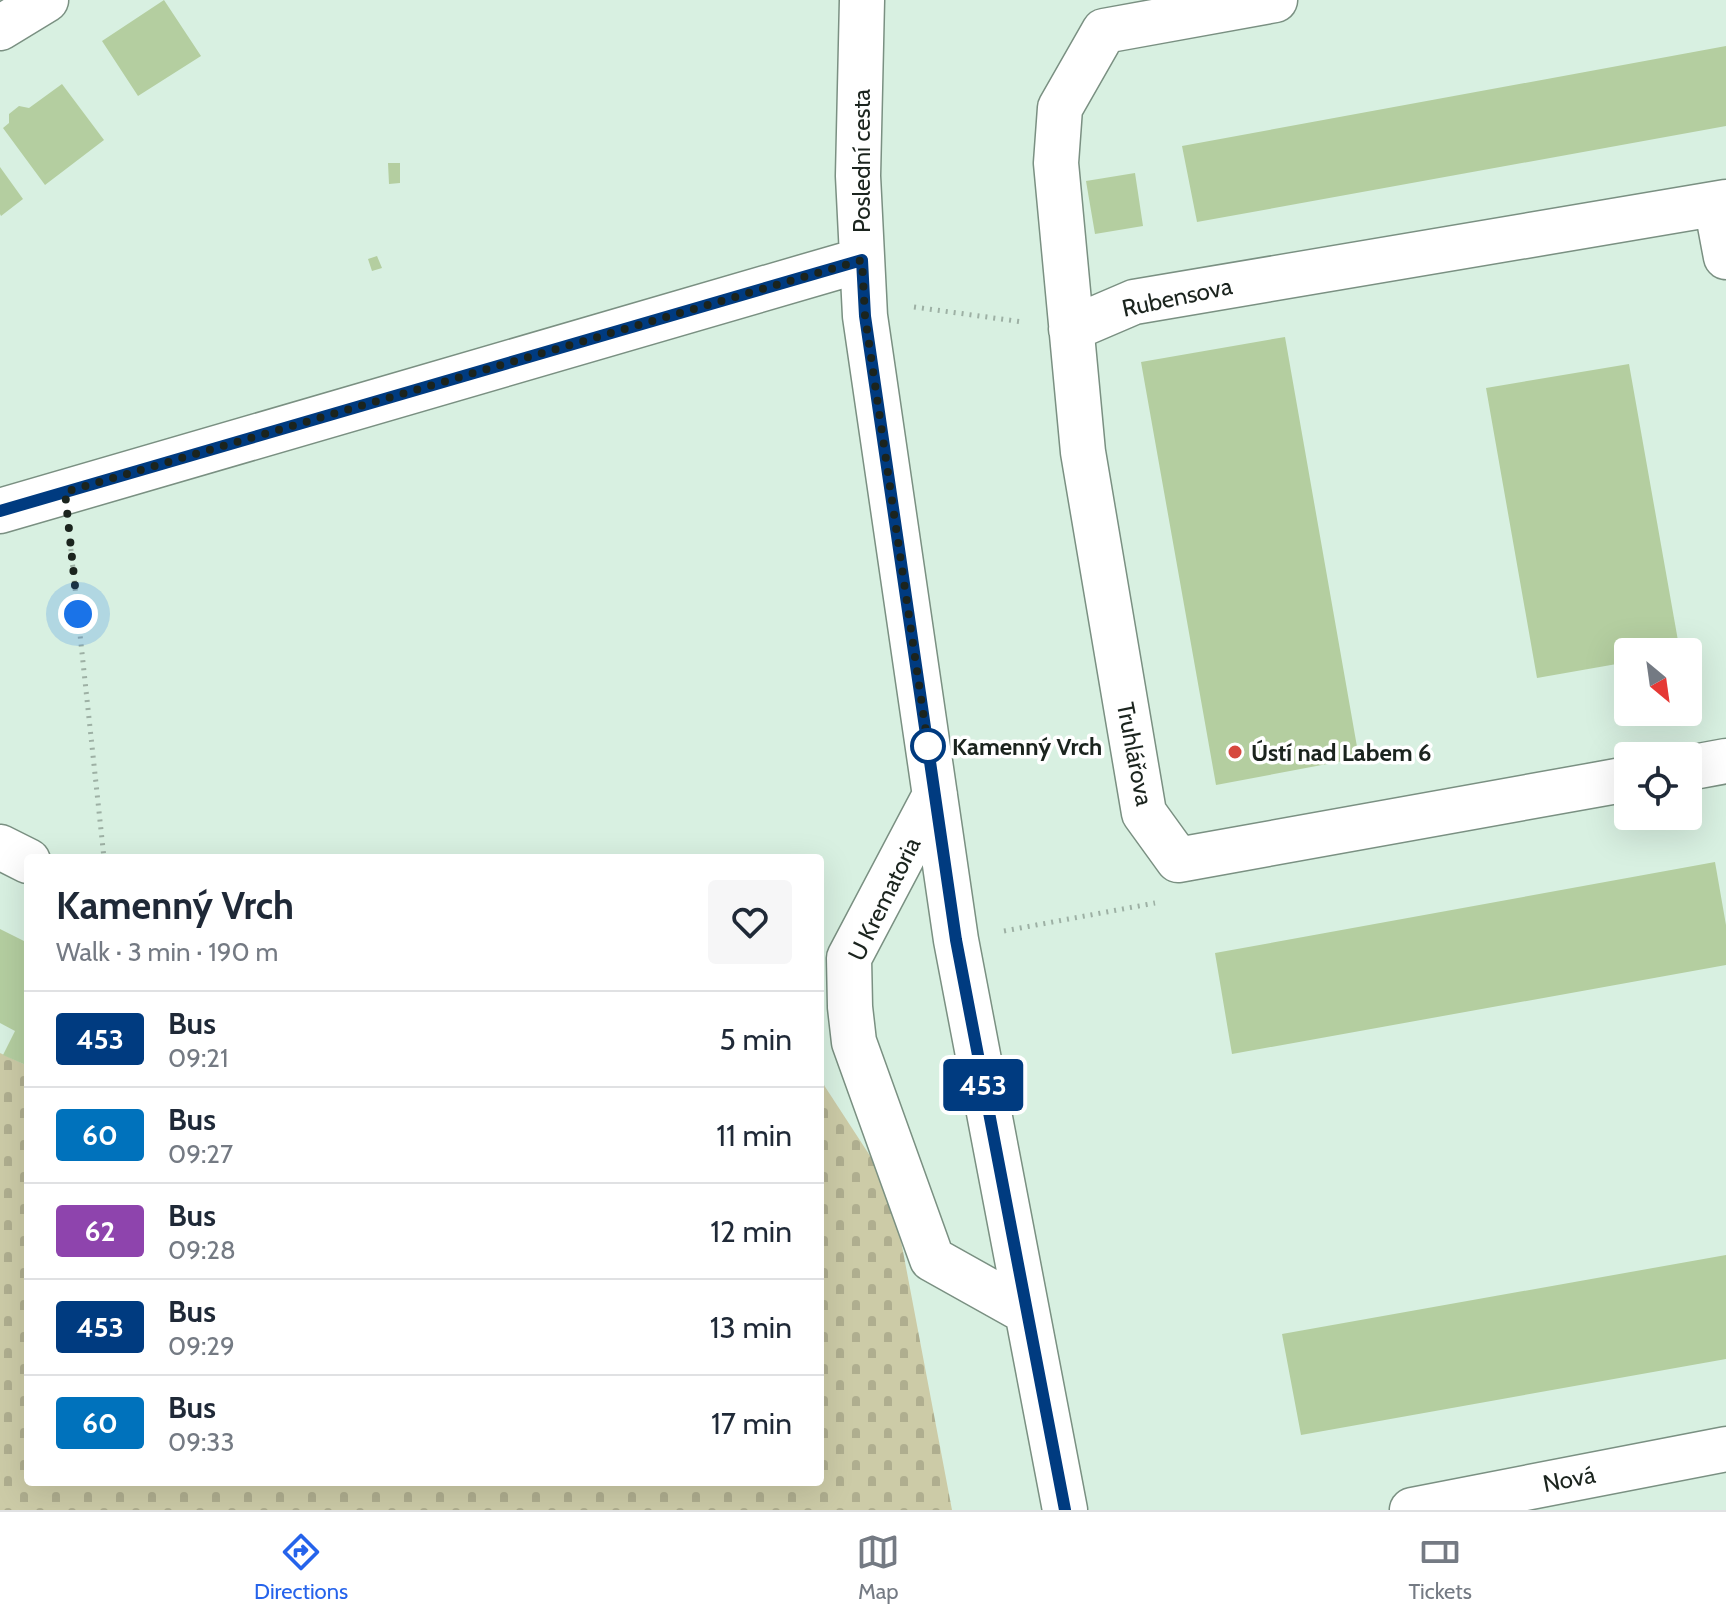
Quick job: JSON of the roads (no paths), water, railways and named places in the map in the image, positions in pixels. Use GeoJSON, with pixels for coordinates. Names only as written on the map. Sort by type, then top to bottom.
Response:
{"type":"FeatureCollection","features":[{"type":"Feature","properties":{"kind":"street"},"geometry":{"type":"LineString","coordinates":[[0,28],[46,0]]}},
{"type":"Feature","properties":{"kind":"street","name":"Poslední cesta"},"geometry":{"type":"LineString","coordinates":[[862,0],[858,176],[863,280],[956,940],[1025,1311]]}},
{"type":"Feature","properties":{"kind":"street"},"geometry":{"type":"LineString","coordinates":[[1071,329],[1056,163],[1060,108],[1104,31],[1275,0]]}},
{"type":"Feature","properties":{"kind":"street","name":"Rubensova"},"geometry":{"type":"LineString","coordinates":[[1071,329],[1134,302],[1721,203],[1726,257]]}},
{"type":"Feature","properties":{"kind":"street"},"geometry":{"type":"LineString","coordinates":[[0,511],[863,280]]}},
{"type":"Feature","properties":{"kind":"street","name":"Truhlářova"},"geometry":{"type":"LineString","coordinates":[[1071,329],[1083,452],[1144,813],[1178,860],[1614,782]]}},
{"type":"Feature","properties":{"kind":"street"},"geometry":{"type":"LineString","coordinates":[[1702,765],[1726,761]]}},
{"type":"Feature","properties":{"kind":"street","name":"U Krematoria"},"geometry":{"type":"LineString","coordinates":[[935,795],[849,958],[854,1042],[932,1259],[1025,1311]]}},
{"type":"Feature","properties":{"kind":"street"},"geometry":{"type":"LineString","coordinates":[[0,847],[24,859]]}},
{"type":"Feature","properties":{"kind":"street"},"geometry":{"type":"LineString","coordinates":[[1025,1311],[1065,1510]]}},
{"type":"Feature","properties":{"kind":"street","name":"Nová"},"geometry":{"type":"LineString","coordinates":[[1412,1510],[1726,1449]]}},
{"type":"Feature","properties":{"kind":"place","name":"Kamenný Vrch"},"geometry":{"type":"Point","coordinates":[928,746]}},
{"type":"Feature","properties":{"kind":"place","name":"Ústí nad Labem 6"},"geometry":{"type":"Point","coordinates":[1235,752]}}]}
